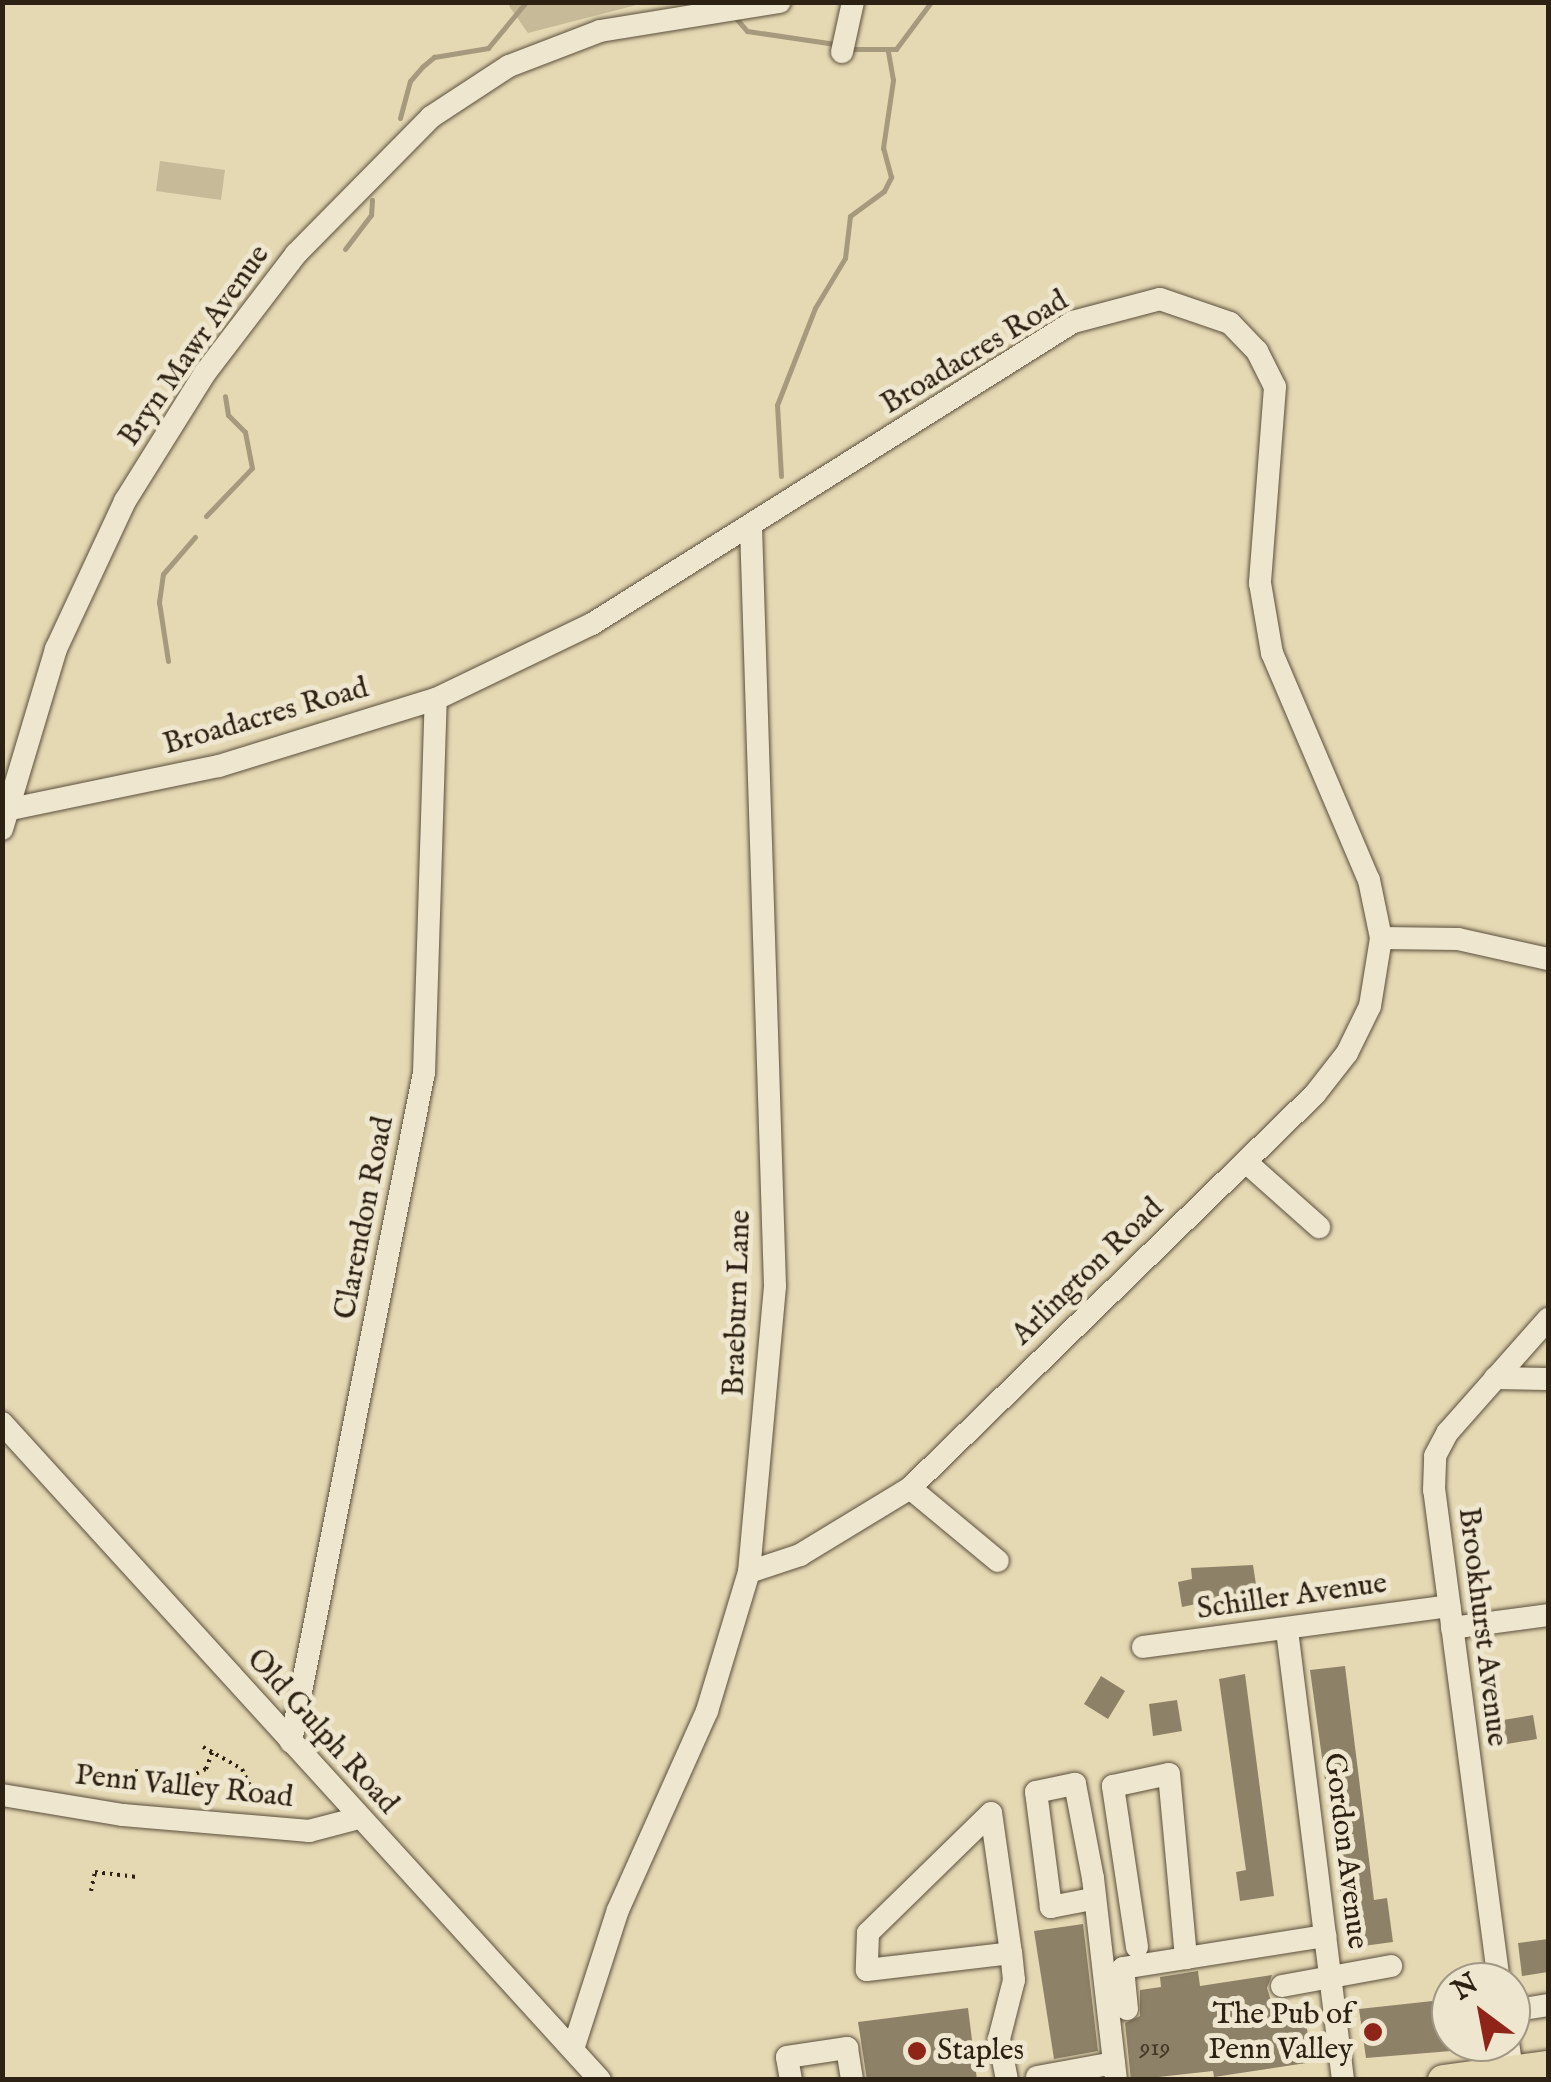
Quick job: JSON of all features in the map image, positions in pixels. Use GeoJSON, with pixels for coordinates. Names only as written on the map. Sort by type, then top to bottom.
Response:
{"type":"FeatureCollection","features":[{"type":"Feature","properties":{"kind":"main road"},"geometry":{"type":"LineString","coordinates":[[1443,2080],[1493,2062]]}},
{"type":"Feature","properties":{"kind":"street","name":"Bryn Mawr Avenue"},"geometry":{"type":"LineString","coordinates":[[4,820],[56,649],[124,500],[205,372],[296,254],[432,117],[508,66],[600,31],[780,2]]}},
{"type":"Feature","properties":{"kind":"street"},"geometry":{"type":"LineString","coordinates":[[844,48],[853,2]]}},
{"type":"Feature","properties":{"kind":"street","name":"Broadacres Road"},"geometry":{"type":"LineString","coordinates":[[4,820],[219,766],[436,698],[592,624],[1072,322],[1160,299],[1230,324],[1257,351],[1274,386],[1260,583],[1272,653],[1369,880],[1381,938]]}},
{"type":"Feature","properties":{"kind":"street","name":"Braeburn Lane"},"geometry":{"type":"LineString","coordinates":[[573,2049],[618,1910],[707,1712],[748,1572],[775,1286],[751,526]]}},
{"type":"Feature","properties":{"kind":"street","name":"Clarendon Road"},"geometry":{"type":"LineString","coordinates":[[290,1742],[424,1073],[433,938],[436,698]]}},
{"type":"Feature","properties":{"kind":"street"},"geometry":{"type":"LineString","coordinates":[[1381,938],[1458,939],[1548,959]]}},
{"type":"Feature","properties":{"kind":"street","name":"Arlington Road"},"geometry":{"type":"LineString","coordinates":[[748,1572],[800,1555],[910,1488],[1316,1094],[1347,1053],[1370,1006],[1381,938]]}},
{"type":"Feature","properties":{"kind":"street"},"geometry":{"type":"LineString","coordinates":[[1246,1162],[1319,1227]]}},
{"type":"Feature","properties":{"kind":"street","name":"Brookhurst Avenue"},"geometry":{"type":"LineString","coordinates":[[1497,1962],[1450,1617],[1435,1456],[1495,1378],[1548,1319]]}},
{"type":"Feature","properties":{"kind":"street"},"geometry":{"type":"LineString","coordinates":[[1495,1378],[1548,1379]]}},
{"type":"Feature","properties":{"kind":"street","name":"Old Gulph Road"},"geometry":{"type":"LineString","coordinates":[[2,1423],[600,2080]]}},
{"type":"Feature","properties":{"kind":"street"},"geometry":{"type":"LineString","coordinates":[[910,1488],[998,1561]]}},
{"type":"Feature","properties":{"kind":"street","name":"Schiller Avenue"},"geometry":{"type":"LineString","coordinates":[[1142,1647],[1450,1617],[1548,1615]]}},
{"type":"Feature","properties":{"kind":"street","name":"Gordon Avenue"},"geometry":{"type":"LineString","coordinates":[[1287,1630],[1343,2080]]}},
{"type":"Feature","properties":{"kind":"street"},"geometry":{"type":"LineString","coordinates":[[1137,1947],[1112,1786],[1169,1774],[1186,1958]]}},
{"type":"Feature","properties":{"kind":"street"},"geometry":{"type":"LineString","coordinates":[[1037,2077],[1115,2072],[1092,1899],[1075,1784],[1036,1792],[1051,1907],[1092,1899]]}},
{"type":"Feature","properties":{"kind":"street","name":"Penn Valley Road"},"geometry":{"type":"LineString","coordinates":[[2,1794],[123,1815],[309,1830],[359,1818]]}},
{"type":"Feature","properties":{"kind":"street"},"geometry":{"type":"LineString","coordinates":[[1007,2080],[999,2038],[1014,1980],[1011,1953],[991,1812],[868,1933],[867,1970],[1011,1953]]}},
{"type":"Feature","properties":{"kind":"street"},"geometry":{"type":"LineString","coordinates":[[1127,2009],[1123,1968],[1325,1936]]}},
{"type":"Feature","properties":{"kind":"street"},"geometry":{"type":"LineString","coordinates":[[1282,1986],[1391,1966]]}},
{"type":"Feature","properties":{"kind":"street"},"geometry":{"type":"LineString","coordinates":[[790,2080],[788,2056],[847,2048],[852,2080]]}},
{"type":"Feature","properties":{"kind":"path"},"geometry":{"type":"LineString","coordinates":[[203,1746],[250,1778],[261,1826]]}},
{"type":"Feature","properties":{"kind":"path"},"geometry":{"type":"LineString","coordinates":[[135,1771],[190,1777],[206,1769],[213,1750]]}},
{"type":"Feature","properties":{"kind":"path"},"geometry":{"type":"LineString","coordinates":[[91,1891],[95,1872],[137,1877]]}},
{"type":"Feature","properties":{"kind":"shaded area"},"geometry":{"type":"Polygon","coordinates":[[[512,2],[644,3],[528,33],[509,6],[512,2]]]}},
{"type":"Feature","properties":{"kind":"shaded area"},"geometry":{"type":"Polygon","coordinates":[[[160,161],[225,170],[221,200],[156,191],[160,161]]]}},
{"type":"Feature","properties":{"kind":"building"},"geometry":{"type":"Polygon","coordinates":[[[1253,1565],[1257,1591],[1182,1607],[1178,1582],[1192,1579],[1191,1568],[1253,1565]]]}},
{"type":"Feature","properties":{"kind":"building"},"geometry":{"type":"Polygon","coordinates":[[[1345,1666],[1374,1900],[1387,1898],[1393,1942],[1348,1948],[1310,1670],[1345,1666]]]}},
{"type":"Feature","properties":{"kind":"building"},"geometry":{"type":"Polygon","coordinates":[[[1245,1674],[1274,1896],[1240,1901],[1236,1872],[1246,1870],[1219,1679],[1245,1674]]]}},
{"type":"Feature","properties":{"kind":"building"},"geometry":{"type":"Polygon","coordinates":[[[1101,1676],[1125,1691],[1108,1719],[1084,1704],[1101,1676]]]}},
{"type":"Feature","properties":{"kind":"building"},"geometry":{"type":"Polygon","coordinates":[[[1177,1700],[1182,1731],[1153,1736],[1149,1704],[1177,1700]]]}},
{"type":"Feature","properties":{"kind":"building"},"geometry":{"type":"Polygon","coordinates":[[[1533,1715],[1537,1739],[1501,1745],[1497,1721],[1533,1715]]]}},
{"type":"Feature","properties":{"kind":"building"},"geometry":{"type":"Polygon","coordinates":[[[1083,1924],[1098,2051],[1054,2059],[1034,1931],[1083,1924]]]}},
{"type":"Feature","properties":{"kind":"building"},"geometry":{"type":"Polygon","coordinates":[[[1548,1939],[1548,1972],[1531,1975],[1531,1962],[1520,1962],[1518,1943],[1548,1939]]]}},
{"type":"Feature","properties":{"kind":"building"},"geometry":{"type":"Polygon","coordinates":[[[1198,1971],[1200,1986],[1272,1975],[1267,1988],[1278,2023],[1305,2018],[1313,2062],[1214,2077],[1213,2071],[1131,2080],[1125,2023],[1140,2016],[1140,1990],[1161,1987],[1160,1977],[1198,1971]]]}},
{"type":"Feature","properties":{"kind":"building"},"geometry":{"type":"Polygon","coordinates":[[[1431,2001],[1431,2053],[1366,2058],[1359,2009],[1431,2001]]]}},
{"type":"Feature","properties":{"kind":"building","name":"Staples"},"geometry":{"type":"Polygon","coordinates":[[[968,2008],[977,2080],[867,2080],[858,2022],[968,2008]]]}},
{"type":"Feature","properties":{"kind":"waterway"},"geometry":{"type":"LineString","coordinates":[[400,118],[410,81],[422,67],[434,57],[488,48],[526,2]]}},
{"type":"Feature","properties":{"kind":"waterway"},"geometry":{"type":"LineString","coordinates":[[850,49],[896,49],[931,2]]}},
{"type":"Feature","properties":{"kind":"waterway"},"geometry":{"type":"LineString","coordinates":[[734,16],[747,31],[835,44]]}},
{"type":"Feature","properties":{"kind":"waterway"},"geometry":{"type":"LineString","coordinates":[[781,476],[777,405],[815,308],[845,258],[850,216],[884,191],[891,177],[883,148],[893,80],[888,51]]}},
{"type":"Feature","properties":{"kind":"waterway"},"geometry":{"type":"LineString","coordinates":[[345,249],[371,215],[372,200]]}},
{"type":"Feature","properties":{"kind":"waterway"},"geometry":{"type":"LineString","coordinates":[[206,516],[252,468],[245,432],[228,415],[225,396]]}},
{"type":"Feature","properties":{"kind":"waterway"},"geometry":{"type":"LineString","coordinates":[[168,661],[159,602],[163,574],[195,537]]}},
{"type":"Feature","properties":{"kind":"place","name":"The Pub of Penn Valley"},"geometry":{"type":"Point","coordinates":[1373,2032]}},
{"type":"Feature","properties":{"kind":"place","name":"Staples"},"geometry":{"type":"Point","coordinates":[917,2051]}}]}
